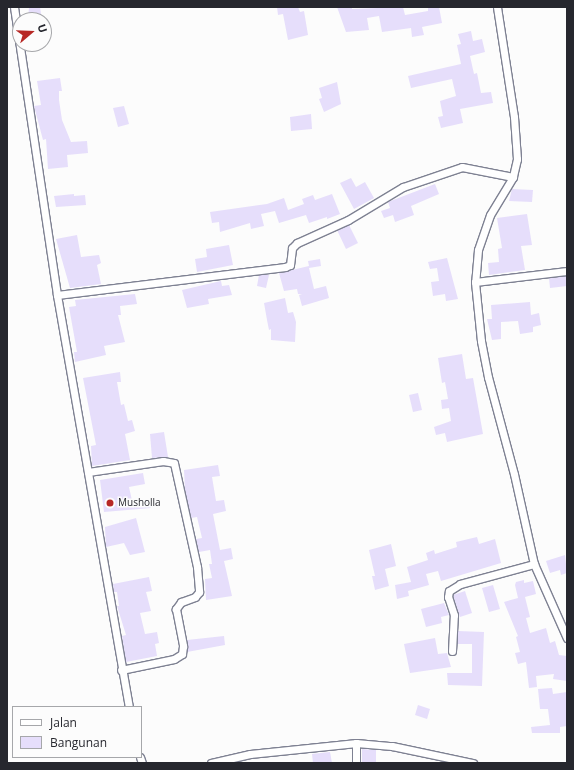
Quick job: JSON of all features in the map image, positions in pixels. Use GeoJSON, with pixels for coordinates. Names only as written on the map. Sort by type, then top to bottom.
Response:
{"type":"FeatureCollection","features":[{"type":"Feature","properties":{"kind":"street"},"geometry":{"type":"LineString","coordinates":[[14,7],[57,295],[121,670],[129,706]]}},
{"type":"Feature","properties":{"kind":"street"},"geometry":{"type":"LineString","coordinates":[[498,7],[516,144],[513,176],[490,215],[478,250],[475,282],[483,358],[514,474],[534,564],[567,638]]}},
{"type":"Feature","properties":{"kind":"street"},"geometry":{"type":"LineString","coordinates":[[57,295],[285,267],[290,265],[292,248],[297,243],[348,220],[403,188],[421,180],[462,167],[513,176]]}},
{"type":"Feature","properties":{"kind":"street"},"geometry":{"type":"LineString","coordinates":[[475,282],[567,271]]}},
{"type":"Feature","properties":{"kind":"street"},"geometry":{"type":"LineString","coordinates":[[88,472],[163,461],[174,463],[197,568],[199,592],[195,597],[180,602],[176,609],[183,646],[182,654],[174,659],[121,670]]}},
{"type":"Feature","properties":{"kind":"street"},"geometry":{"type":"LineString","coordinates":[[452,651],[454,615],[448,597],[449,591],[460,584],[534,564]]}},
{"type":"Feature","properties":{"kind":"street"},"geometry":{"type":"LineString","coordinates":[[356,743],[356,763]]}},
{"type":"Feature","properties":{"kind":"street"},"geometry":{"type":"LineString","coordinates":[[211,763],[250,754],[356,743],[392,746],[473,763]]}},
{"type":"Feature","properties":{"kind":"building"},"geometry":{"type":"Polygon","coordinates":[[[29,7],[40,7],[41,12],[29,12],[29,7]]]}},
{"type":"Feature","properties":{"kind":"building"},"geometry":{"type":"Polygon","coordinates":[[[277,7],[298,7],[300,12],[304,11],[308,35],[288,40],[283,14],[278,15],[277,7]]]}},
{"type":"Feature","properties":{"kind":"building"},"geometry":{"type":"Polygon","coordinates":[[[337,7],[352,7],[352,9],[403,7],[405,15],[428,11],[428,7],[439,7],[442,23],[422,27],[424,35],[412,37],[411,28],[382,32],[379,16],[367,18],[369,30],[346,32],[337,7]]]}},
{"type":"Feature","properties":{"kind":"building"},"geometry":{"type":"Polygon","coordinates":[[[471,31],[473,41],[482,39],[485,52],[470,56],[474,74],[477,73],[481,93],[491,92],[493,103],[460,109],[463,123],[441,128],[438,117],[443,116],[440,101],[456,96],[452,79],[411,88],[408,76],[461,64],[457,45],[461,44],[458,34],[471,31]]]}},
{"type":"Feature","properties":{"kind":"building"},"geometry":{"type":"Polygon","coordinates":[[[60,78],[62,91],[59,91],[59,100],[62,120],[71,142],[87,141],[88,153],[67,155],[68,167],[48,169],[46,139],[43,140],[34,106],[41,105],[37,81],[60,78]]]}},
{"type":"Feature","properties":{"kind":"building"},"geometry":{"type":"Polygon","coordinates":[[[337,82],[341,104],[324,112],[319,99],[322,98],[319,88],[337,82]]]}},
{"type":"Feature","properties":{"kind":"building"},"geometry":{"type":"Polygon","coordinates":[[[124,106],[129,124],[118,127],[113,108],[124,106]]]}},
{"type":"Feature","properties":{"kind":"building"},"geometry":{"type":"Polygon","coordinates":[[[311,114],[312,129],[291,131],[290,117],[311,114]]]}},
{"type":"Feature","properties":{"kind":"building"},"geometry":{"type":"Polygon","coordinates":[[[351,178],[356,187],[365,182],[374,198],[354,209],[340,183],[351,178]]]}},
{"type":"Feature","properties":{"kind":"building"},"geometry":{"type":"Polygon","coordinates":[[[435,184],[439,194],[411,206],[414,215],[395,222],[393,215],[384,218],[381,211],[390,208],[388,202],[435,184]]]}},
{"type":"Feature","properties":{"kind":"building"},"geometry":{"type":"Polygon","coordinates":[[[512,189],[533,190],[532,202],[509,201],[512,189]]]}},
{"type":"Feature","properties":{"kind":"building"},"geometry":{"type":"Polygon","coordinates":[[[74,194],[74,196],[85,195],[86,205],[56,207],[54,196],[74,194]]]}},
{"type":"Feature","properties":{"kind":"building"},"geometry":{"type":"Polygon","coordinates":[[[332,194],[340,214],[327,219],[327,217],[309,223],[306,215],[279,223],[275,211],[261,214],[264,226],[251,229],[250,223],[220,232],[219,222],[212,223],[210,212],[267,204],[284,198],[288,210],[304,204],[302,199],[313,195],[315,200],[332,194]]]}},
{"type":"Feature","properties":{"kind":"building"},"geometry":{"type":"Polygon","coordinates":[[[527,214],[532,245],[521,246],[525,270],[489,275],[488,263],[499,262],[498,249],[502,248],[497,218],[527,214]]]}},
{"type":"Feature","properties":{"kind":"building"},"geometry":{"type":"Polygon","coordinates":[[[349,225],[358,243],[346,249],[337,230],[349,225]]]}},
{"type":"Feature","properties":{"kind":"building"},"geometry":{"type":"Polygon","coordinates":[[[77,235],[81,257],[99,255],[101,263],[97,265],[101,284],[70,288],[56,239],[77,235]]]}},
{"type":"Feature","properties":{"kind":"building"},"geometry":{"type":"Polygon","coordinates":[[[229,245],[233,265],[197,272],[195,259],[207,257],[206,249],[229,245]]]}},
{"type":"Feature","properties":{"kind":"building"},"geometry":{"type":"Polygon","coordinates":[[[447,258],[458,299],[446,301],[445,294],[433,296],[431,282],[439,281],[437,268],[430,269],[428,262],[447,258]]]}},
{"type":"Feature","properties":{"kind":"building"},"geometry":{"type":"Polygon","coordinates":[[[320,259],[321,266],[309,268],[314,289],[326,286],[329,298],[302,306],[299,295],[302,294],[298,294],[297,289],[284,291],[279,273],[309,266],[308,261],[320,259]]]}},
{"type":"Feature","properties":{"kind":"building"},"geometry":{"type":"Polygon","coordinates":[[[259,275],[269,275],[266,288],[257,286],[259,275]]]}},
{"type":"Feature","properties":{"kind":"building"},"geometry":{"type":"Polygon","coordinates":[[[566,276],[567,286],[550,288],[549,278],[566,276]]]}},
{"type":"Feature","properties":{"kind":"building"},"geometry":{"type":"Polygon","coordinates":[[[221,281],[222,286],[229,285],[232,295],[208,299],[209,304],[187,308],[182,290],[221,281]]]}},
{"type":"Feature","properties":{"kind":"building"},"geometry":{"type":"Polygon","coordinates":[[[135,294],[137,304],[120,306],[121,315],[118,315],[125,342],[104,346],[106,355],[75,362],[74,352],[77,352],[69,307],[76,306],[75,300],[135,294]]]}},
{"type":"Feature","properties":{"kind":"building"},"geometry":{"type":"Polygon","coordinates":[[[285,298],[288,313],[293,312],[296,322],[295,342],[271,340],[271,329],[269,330],[264,303],[285,298]]]}},
{"type":"Feature","properties":{"kind":"building"},"geometry":{"type":"Polygon","coordinates":[[[530,302],[531,315],[539,313],[541,325],[533,327],[533,332],[520,334],[518,321],[501,322],[501,339],[492,340],[487,319],[492,319],[491,305],[530,302]]]}},
{"type":"Feature","properties":{"kind":"building"},"geometry":{"type":"Polygon","coordinates":[[[462,354],[466,379],[473,378],[483,434],[447,442],[445,433],[436,435],[434,427],[451,421],[449,408],[442,409],[441,400],[448,399],[445,382],[442,383],[438,358],[462,354]]]}},
{"type":"Feature","properties":{"kind":"building"},"geometry":{"type":"Polygon","coordinates":[[[120,372],[121,382],[117,382],[121,405],[124,404],[128,421],[132,420],[135,431],[125,434],[130,460],[92,466],[91,446],[96,445],[83,378],[120,372]]]}},
{"type":"Feature","properties":{"kind":"building"},"geometry":{"type":"Polygon","coordinates":[[[418,393],[422,410],[413,412],[409,395],[418,393]]]}},
{"type":"Feature","properties":{"kind":"building"},"geometry":{"type":"Polygon","coordinates":[[[164,432],[168,457],[152,458],[150,434],[164,432]]]}},
{"type":"Feature","properties":{"kind":"building"},"geometry":{"type":"Polygon","coordinates":[[[218,465],[220,476],[212,477],[216,501],[224,500],[226,511],[213,514],[220,550],[231,548],[233,559],[224,561],[232,596],[206,600],[205,579],[212,578],[209,564],[212,564],[210,550],[199,552],[196,539],[202,538],[197,517],[191,518],[185,490],[184,470],[218,465]]]}},
{"type":"Feature","properties":{"kind":"building"},"geometry":{"type":"Polygon","coordinates":[[[143,473],[145,484],[129,487],[133,505],[149,501],[151,508],[104,512],[100,480],[143,473]]]}},
{"type":"Feature","properties":{"kind":"building"},"geometry":{"type":"Polygon","coordinates":[[[136,518],[145,552],[130,555],[124,543],[106,547],[105,527],[136,518]]]}},
{"type":"Feature","properties":{"kind":"building"},"geometry":{"type":"Polygon","coordinates":[[[477,537],[479,544],[495,539],[501,563],[441,581],[438,571],[426,574],[429,585],[408,591],[409,596],[397,599],[395,585],[411,582],[407,567],[428,560],[426,553],[434,550],[435,554],[457,547],[456,542],[477,537]]]}},
{"type":"Feature","properties":{"kind":"building"},"geometry":{"type":"Polygon","coordinates":[[[391,544],[396,566],[385,569],[389,586],[375,590],[372,576],[375,576],[369,550],[391,544]]]}},
{"type":"Feature","properties":{"kind":"building"},"geometry":{"type":"Polygon","coordinates":[[[565,555],[567,573],[561,575],[560,570],[550,573],[546,561],[565,555]]]}},
{"type":"Feature","properties":{"kind":"building"},"geometry":{"type":"Polygon","coordinates":[[[149,577],[152,591],[146,592],[151,611],[140,613],[145,634],[157,632],[159,643],[155,644],[157,656],[126,662],[122,636],[126,635],[117,606],[119,606],[117,592],[114,592],[113,584],[149,577]]]}},
{"type":"Feature","properties":{"kind":"building"},"geometry":{"type":"Polygon","coordinates":[[[524,580],[524,583],[533,581],[536,594],[525,597],[530,617],[526,618],[530,633],[546,628],[550,643],[555,641],[559,655],[567,656],[567,681],[553,679],[554,674],[536,676],[537,687],[529,688],[526,662],[518,664],[515,653],[520,652],[516,637],[518,636],[504,602],[518,598],[515,585],[516,582],[524,580]]]}},
{"type":"Feature","properties":{"kind":"building"},"geometry":{"type":"Polygon","coordinates":[[[493,585],[500,609],[489,612],[482,588],[493,585]]]}},
{"type":"Feature","properties":{"kind":"building"},"geometry":{"type":"Polygon","coordinates":[[[465,591],[472,613],[460,617],[453,595],[465,591]]]}},
{"type":"Feature","properties":{"kind":"building"},"geometry":{"type":"Polygon","coordinates":[[[444,603],[449,615],[441,617],[442,623],[426,627],[421,609],[444,603]]]}},
{"type":"Feature","properties":{"kind":"building"},"geometry":{"type":"Polygon","coordinates":[[[458,631],[484,632],[482,686],[448,685],[447,673],[472,673],[472,644],[457,644],[458,631]]]}},
{"type":"Feature","properties":{"kind":"building"},"geometry":{"type":"Polygon","coordinates":[[[224,636],[225,645],[187,652],[187,640],[224,636]]]}},
{"type":"Feature","properties":{"kind":"building"},"geometry":{"type":"Polygon","coordinates":[[[435,638],[438,654],[447,653],[451,667],[410,673],[404,644],[435,638]]]}},
{"type":"Feature","properties":{"kind":"building"},"geometry":{"type":"Polygon","coordinates":[[[552,688],[553,694],[567,692],[567,726],[560,727],[560,733],[532,733],[531,727],[550,725],[548,709],[540,709],[538,689],[552,688]]]}},
{"type":"Feature","properties":{"kind":"building"},"geometry":{"type":"Polygon","coordinates":[[[418,705],[430,709],[427,719],[415,715],[418,705]]]}},
{"type":"Feature","properties":{"kind":"building"},"geometry":{"type":"Polygon","coordinates":[[[362,749],[376,750],[376,763],[362,763],[362,749]]]}},
{"type":"Feature","properties":{"kind":"building"},"geometry":{"type":"Polygon","coordinates":[[[330,752],[332,763],[313,763],[312,754],[330,752]]]}},
{"type":"Feature","properties":{"kind":"place","name":"Musholla"},"geometry":{"type":"Point","coordinates":[110,503]}}]}
